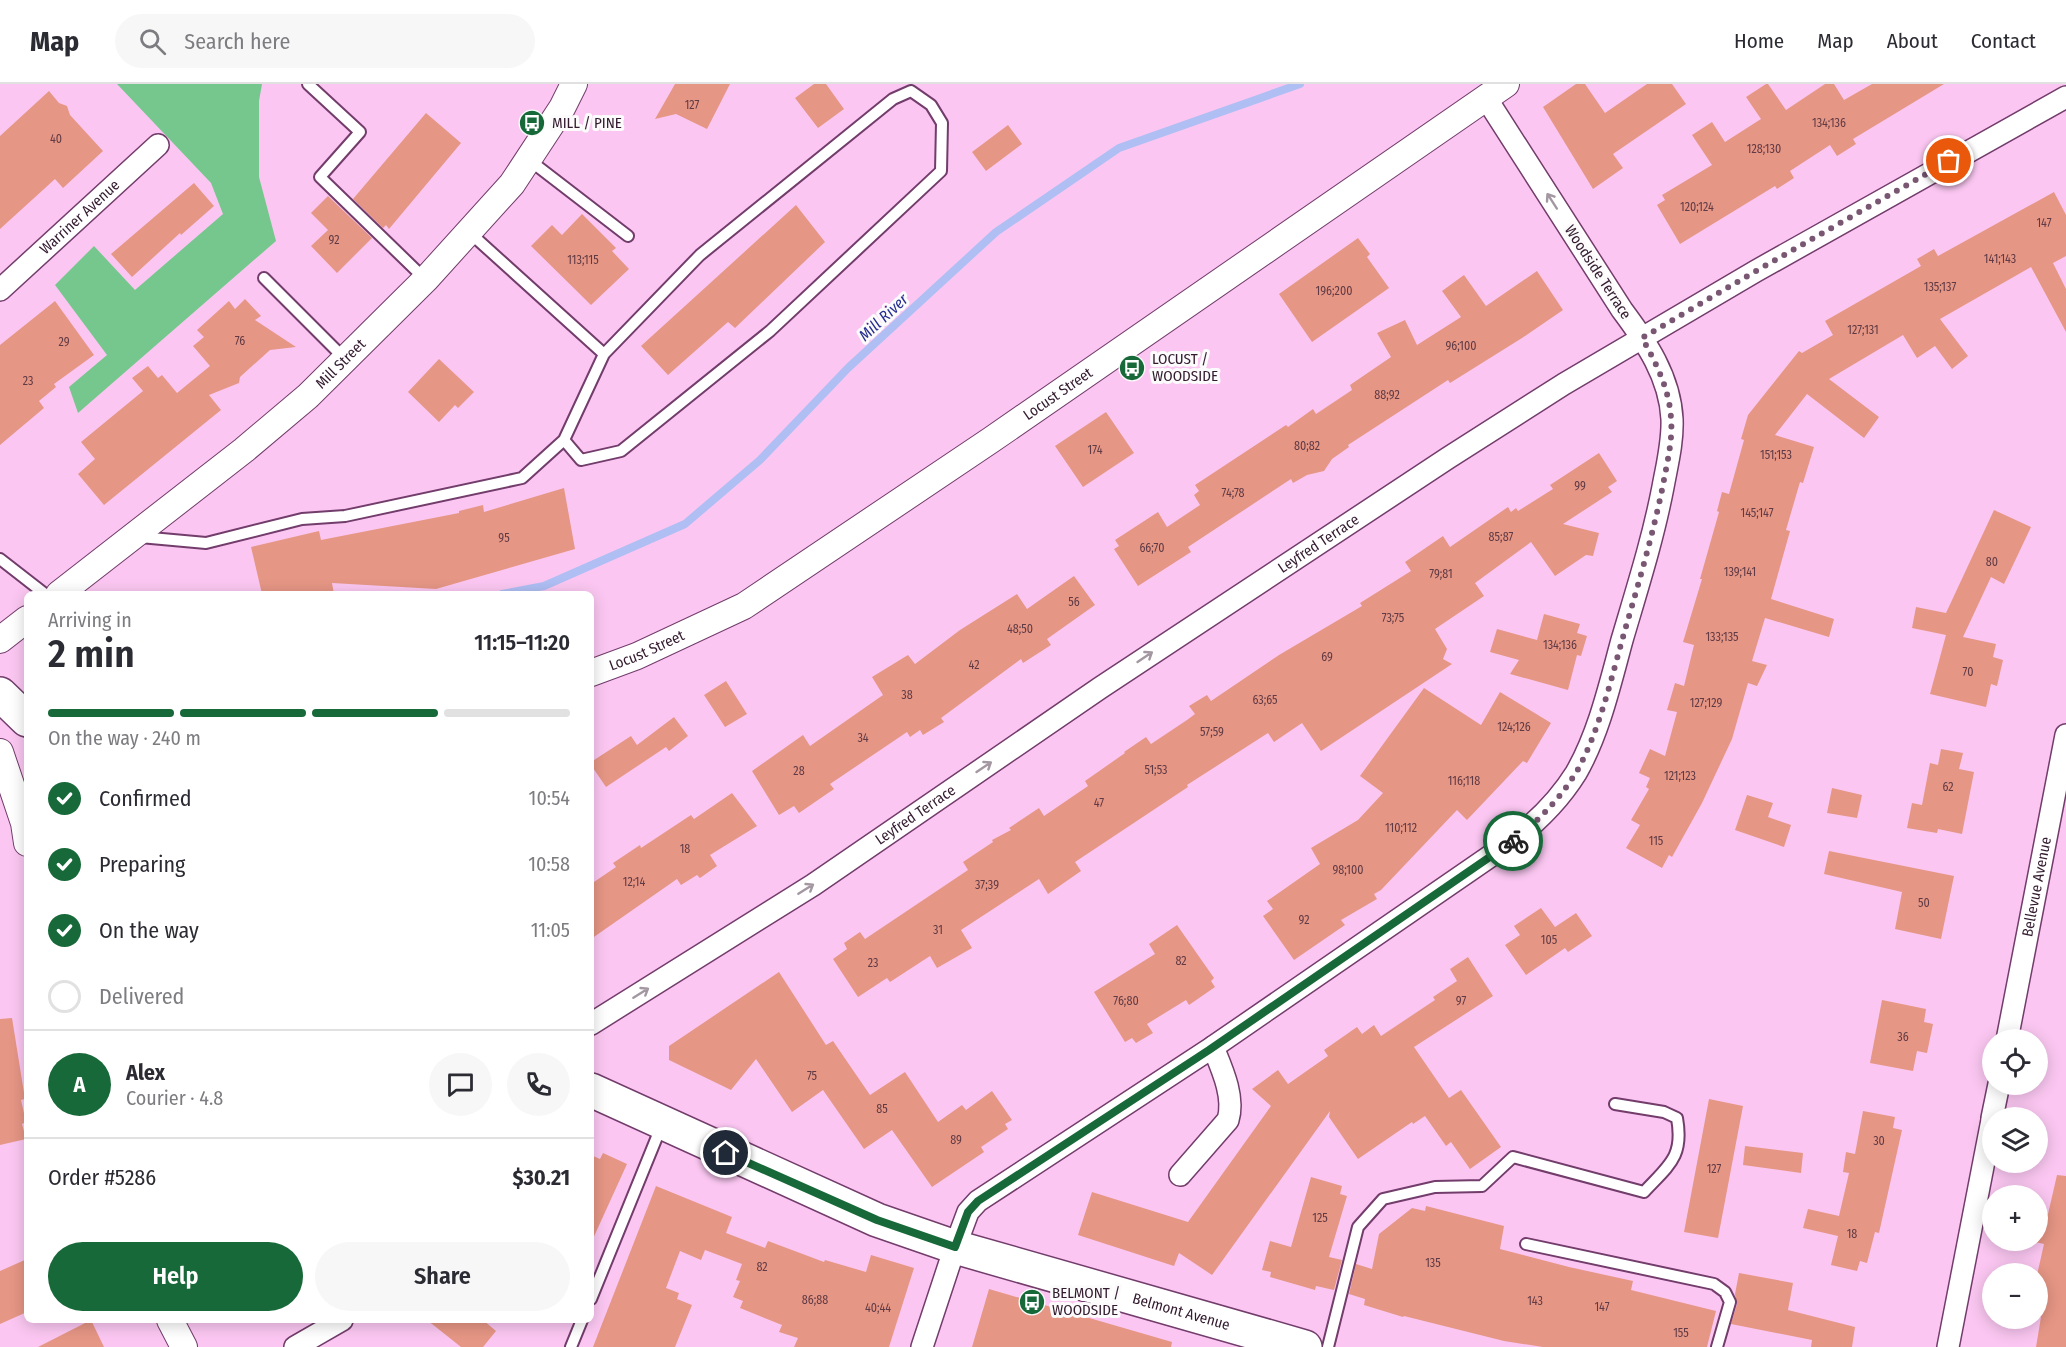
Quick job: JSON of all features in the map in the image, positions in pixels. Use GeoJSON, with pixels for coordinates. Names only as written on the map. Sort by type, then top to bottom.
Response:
{"type":"FeatureCollection","features":[{"type":"Feature","properties":{"kind":"main road"},"geometry":{"type":"LineString","coordinates":[[0,675],[24,687]]}},
{"type":"Feature","properties":{"kind":"main road"},"geometry":{"type":"LineString","coordinates":[[0,694],[24,717]]}},
{"type":"Feature","properties":{"kind":"main road","name":"Belmont Avenue"},"geometry":{"type":"LineString","coordinates":[[594,1091],[877,1220],[955,1247],[1305,1347]]}},
{"type":"Feature","properties":{"kind":"street","name":"Mill Street"},"geometry":{"type":"LineString","coordinates":[[63,591],[244,450],[308,396],[426,279],[512,184],[562,108],[574,84]]}},
{"type":"Feature","properties":{"kind":"street","name":"Woodside Terrace"},"geometry":{"type":"LineString","coordinates":[[922,1347],[968,1212],[978,1201],[1213,1047],[1508,844],[1546,812],[1577,771],[1605,699],[1655,527],[1669,452],[1672,419],[1668,396],[1659,369],[1642,338],[1622,310],[1496,91]]}},
{"type":"Feature","properties":{"kind":"street","name":"Locust Street"},"geometry":{"type":"LineString","coordinates":[[594,672],[637,656],[744,606],[990,441],[1496,91]]}},
{"type":"Feature","properties":{"kind":"street","name":"Leyfred Terrace"},"geometry":{"type":"LineString","coordinates":[[594,1022],[813,885],[1090,694],[1448,458],[1642,338],[1843,221],[2066,97]]}},
{"type":"Feature","properties":{"kind":"street","name":"Warriner Avenue"},"geometry":{"type":"LineString","coordinates":[[0,290],[158,145]]}},
{"type":"Feature","properties":{"kind":"street"},"geometry":{"type":"LineString","coordinates":[[0,640],[24,621]]}},
{"type":"Feature","properties":{"kind":"street","name":"Bellevue Avenue"},"geometry":{"type":"LineString","coordinates":[[2009,1029],[2066,735]]}},
{"type":"Feature","properties":{"kind":"street"},"geometry":{"type":"LineString","coordinates":[[0,752],[24,823]]}},
{"type":"Feature","properties":{"kind":"street"},"geometry":{"type":"LineString","coordinates":[[1180,1175],[1228,1120],[1231,1111],[1227,1085],[1213,1047]]}},
{"type":"Feature","properties":{"kind":"street"},"geometry":{"type":"LineString","coordinates":[[1948,1347],[1982,1171]]}},
{"type":"Feature","properties":{"kind":"street"},"geometry":{"type":"LineString","coordinates":[[172,1323],[184,1347]]}},
{"type":"Feature","properties":{"kind":"street"},"geometry":{"type":"LineString","coordinates":[[294,1347],[337,1323]]}},
{"type":"Feature","properties":{"kind":"lane"},"geometry":{"type":"LineString","coordinates":[[308,84],[360,132],[320,177],[426,279]]}},
{"type":"Feature","properties":{"kind":"lane"},"geometry":{"type":"LineString","coordinates":[[133,537],[206,543],[302,519],[345,516],[522,477],[564,441],[604,354],[700,255],[893,99],[911,91],[931,105],[942,123],[941,171],[770,331],[621,451],[581,460],[564,441]]}},
{"type":"Feature","properties":{"kind":"lane"},"geometry":{"type":"LineString","coordinates":[[528,159],[628,236]]}},
{"type":"Feature","properties":{"kind":"lane"},"geometry":{"type":"LineString","coordinates":[[469,232],[604,354]]}},
{"type":"Feature","properties":{"kind":"lane"},"geometry":{"type":"LineString","coordinates":[[264,278],[345,359]]}},
{"type":"Feature","properties":{"kind":"lane"},"geometry":{"type":"LineString","coordinates":[[0,559],[41,591]]}},
{"type":"Feature","properties":{"kind":"lane"},"geometry":{"type":"LineString","coordinates":[[1328,1347],[1358,1227],[1383,1198],[1435,1187],[1482,1186],[1514,1157],[1644,1192],[1674,1160],[1680,1135],[1677,1118],[1664,1112],[1615,1104]]}},
{"type":"Feature","properties":{"kind":"lane"},"geometry":{"type":"LineString","coordinates":[[594,1292],[662,1124]]}},
{"type":"Feature","properties":{"kind":"lane"},"geometry":{"type":"LineString","coordinates":[[1526,1244],[1714,1284],[1725,1292],[1730,1302],[1717,1347]]}},
{"type":"Feature","properties":{"kind":"lane"},"geometry":{"type":"LineString","coordinates":[[572,1347],[581,1323]]}},
{"type":"Feature","properties":{"kind":"green space"},"geometry":{"type":"Polygon","coordinates":[[[117,84],[262,84],[259,101],[259,177],[276,241],[78,413],[69,387],[107,355],[55,285],[94,246],[135,290],[223,214],[211,183],[117,84]]]}},
{"type":"Feature","properties":{"kind":"building"},"geometry":{"type":"Polygon","coordinates":[[[675,84],[730,84],[707,129],[676,114],[655,119],[675,84]]]}},
{"type":"Feature","properties":{"kind":"building"},"geometry":{"type":"Polygon","coordinates":[[[814,84],[826,84],[844,109],[818,128],[795,98],[814,84]]]}},
{"type":"Feature","properties":{"kind":"building"},"geometry":{"type":"Polygon","coordinates":[[[1576,84],[1585,84],[1605,113],[1647,84],[1672,84],[1686,104],[1613,154],[1623,168],[1593,189],[1543,107],[1576,84]]]}},
{"type":"Feature","properties":{"kind":"building"},"geometry":{"type":"Polygon","coordinates":[[[1766,84],[1786,110],[1825,84],[1834,84],[1844,100],[1872,84],[1944,84],[1853,139],[1856,144],[1837,156],[1830,145],[1790,171],[1794,178],[1777,189],[1775,186],[1680,244],[1657,205],[1665,200],[1662,195],[1712,165],[1692,135],[1712,122],[1725,142],[1761,119],[1746,97],[1766,84]]]}},
{"type":"Feature","properties":{"kind":"building"},"geometry":{"type":"Polygon","coordinates":[[[49,91],[59,103],[67,106],[70,115],[103,151],[63,188],[55,179],[0,229],[0,136],[49,91]]]}},
{"type":"Feature","properties":{"kind":"building"},"geometry":{"type":"Polygon","coordinates":[[[426,113],[461,143],[389,229],[386,225],[383,228],[353,199],[426,113]]]}},
{"type":"Feature","properties":{"kind":"building"},"geometry":{"type":"Polygon","coordinates":[[[1008,125],[1022,144],[986,171],[972,152],[1008,125]]]}},
{"type":"Feature","properties":{"kind":"building"},"geometry":{"type":"Polygon","coordinates":[[[194,183],[214,206],[181,235],[180,233],[132,277],[111,254],[194,183]]]}},
{"type":"Feature","properties":{"kind":"building"},"geometry":{"type":"Polygon","coordinates":[[[2054,192],[2066,215],[2066,256],[2053,263],[2066,289],[2066,332],[2031,267],[1940,319],[1968,356],[1952,369],[1935,346],[1917,358],[1903,335],[1829,379],[1879,417],[1864,438],[1807,394],[1775,435],[1814,447],[1803,483],[1800,482],[1786,530],[1790,531],[1771,599],[1834,619],[1829,637],[1765,618],[1752,661],[1767,665],[1757,686],[1748,683],[1732,739],[1702,803],[1672,857],[1669,855],[1662,868],[1626,848],[1640,825],[1631,820],[1649,789],[1646,787],[1650,778],[1639,773],[1650,749],[1665,756],[1677,712],[1667,710],[1675,683],[1684,686],[1694,645],[1683,642],[1702,579],[1700,579],[1719,512],[1717,511],[1722,492],[1729,494],[1744,440],[1741,439],[1748,415],[1799,351],[1802,353],[1833,335],[1825,321],[1921,266],[1917,259],[1934,249],[1938,256],[2054,192]]]}},
{"type":"Feature","properties":{"kind":"building"},"geometry":{"type":"Polygon","coordinates":[[[328,196],[372,238],[337,273],[311,246],[328,230],[311,213],[328,196]]]}},
{"type":"Feature","properties":{"kind":"building"},"geometry":{"type":"Polygon","coordinates":[[[796,205],[825,242],[735,328],[728,322],[668,375],[641,346],[796,205]]]}},
{"type":"Feature","properties":{"kind":"building"},"geometry":{"type":"Polygon","coordinates":[[[582,214],[616,248],[612,251],[629,269],[591,305],[531,246],[552,225],[562,235],[582,214]]]}},
{"type":"Feature","properties":{"kind":"building"},"geometry":{"type":"Polygon","coordinates":[[[1358,238],[1370,254],[1367,257],[1389,288],[1312,342],[1279,294],[1358,238]]]}},
{"type":"Feature","properties":{"kind":"building"},"geometry":{"type":"Polygon","coordinates":[[[1537,271],[1563,310],[1522,338],[1450,383],[1448,380],[1348,445],[1349,447],[1332,459],[1324,471],[1307,475],[1293,483],[1291,479],[1188,547],[1191,552],[1138,586],[1114,549],[1119,546],[1115,540],[1158,512],[1167,527],[1200,505],[1194,495],[1199,491],[1195,485],[1286,425],[1288,427],[1313,409],[1316,414],[1352,390],[1350,385],[1391,357],[1377,333],[1405,320],[1417,345],[1461,317],[1442,291],[1464,275],[1486,306],[1537,271]]]}},
{"type":"Feature","properties":{"kind":"building"},"geometry":{"type":"Polygon","coordinates":[[[245,299],[261,316],[255,320],[296,347],[270,350],[240,377],[239,383],[209,395],[221,410],[104,505],[78,474],[95,459],[81,442],[143,391],[132,378],[148,366],[158,378],[162,375],[177,393],[210,366],[193,346],[204,337],[197,330],[229,301],[235,309],[245,299]]]}},
{"type":"Feature","properties":{"kind":"building"},"geometry":{"type":"Polygon","coordinates":[[[55,301],[94,355],[54,384],[56,387],[39,401],[44,408],[0,445],[0,345],[55,301]]]}},
{"type":"Feature","properties":{"kind":"building"},"geometry":{"type":"Polygon","coordinates":[[[439,359],[474,392],[458,408],[455,405],[439,422],[408,392],[439,359]]]}},
{"type":"Feature","properties":{"kind":"building"},"geometry":{"type":"Polygon","coordinates":[[[1106,412],[1134,453],[1083,487],[1055,446],[1106,412]]]}},
{"type":"Feature","properties":{"kind":"building"},"geometry":{"type":"Polygon","coordinates":[[[1599,453],[1617,481],[1608,487],[1612,492],[1563,524],[1599,533],[1593,556],[1586,555],[1555,576],[1531,542],[1475,583],[1484,596],[1435,629],[1447,649],[1443,659],[1452,664],[1321,751],[1302,723],[1274,742],[1268,733],[1075,862],[1081,871],[1048,894],[1039,879],[961,930],[972,948],[937,968],[930,956],[890,982],[887,978],[858,997],[833,959],[847,949],[844,943],[860,932],[865,939],[968,870],[963,862],[993,842],[992,840],[1011,830],[1009,828],[1039,808],[1044,816],[1088,786],[1085,781],[1146,737],[1151,744],[1187,720],[1195,714],[1189,706],[1207,695],[1211,701],[1279,655],[1362,606],[1360,603],[1411,571],[1405,562],[1443,536],[1450,547],[1508,507],[1511,512],[1516,508],[1518,511],[1553,489],[1550,485],[1599,453]]]}},
{"type":"Feature","properties":{"kind":"building"},"geometry":{"type":"Polygon","coordinates":[[[564,488],[575,549],[436,589],[332,583],[333,591],[261,591],[251,547],[319,531],[321,540],[459,513],[459,511],[483,505],[484,512],[564,488]]]}},
{"type":"Feature","properties":{"kind":"building"},"geometry":{"type":"Polygon","coordinates":[[[1994,510],[2031,527],[2004,584],[1991,577],[1963,637],[1996,644],[1993,657],[2003,660],[1997,686],[1991,684],[1986,707],[1930,694],[1946,635],[1912,628],[1916,607],[1946,613],[1994,510]]]}},
{"type":"Feature","properties":{"kind":"building"},"geometry":{"type":"Polygon","coordinates":[[[1074,576],[1095,605],[1047,639],[1051,645],[1023,663],[1021,659],[941,718],[944,722],[923,735],[920,730],[910,737],[907,732],[830,784],[834,789],[799,813],[794,806],[779,815],[752,771],[803,735],[810,746],[883,695],[872,677],[908,655],[915,664],[960,630],[1017,594],[1027,609],[1074,576]]]}},
{"type":"Feature","properties":{"kind":"building"},"geometry":{"type":"Polygon","coordinates":[[[1544,614],[1580,624],[1577,633],[1587,636],[1581,656],[1577,655],[1568,690],[1510,674],[1519,660],[1490,652],[1497,629],[1537,640],[1544,614]]]}},
{"type":"Feature","properties":{"kind":"building"},"geometry":{"type":"Polygon","coordinates":[[[726,681],[747,714],[725,727],[704,695],[726,681]]]}},
{"type":"Feature","properties":{"kind":"building"},"geometry":{"type":"Polygon","coordinates":[[[1424,688],[1481,725],[1500,692],[1551,723],[1527,763],[1523,761],[1467,820],[1457,810],[1381,890],[1374,894],[1377,899],[1341,920],[1345,925],[1294,960],[1263,916],[1273,909],[1267,901],[1320,864],[1311,848],[1358,820],[1383,793],[1360,776],[1424,688]]]}},
{"type":"Feature","properties":{"kind":"building"},"geometry":{"type":"Polygon","coordinates":[[[674,717],[688,736],[669,751],[666,747],[606,787],[594,769],[594,760],[631,736],[637,745],[674,717]]]}},
{"type":"Feature","properties":{"kind":"building"},"geometry":{"type":"Polygon","coordinates":[[[1941,749],[1963,753],[1959,769],[1974,772],[1962,834],[1938,829],[1937,833],[1907,828],[1912,803],[1922,805],[1930,763],[1938,765],[1941,749]]]}},
{"type":"Feature","properties":{"kind":"building"},"geometry":{"type":"Polygon","coordinates":[[[1832,788],[1862,795],[1857,818],[1827,813],[1832,788]]]}},
{"type":"Feature","properties":{"kind":"building"},"geometry":{"type":"Polygon","coordinates":[[[732,793],[757,826],[710,855],[717,866],[700,878],[697,875],[681,885],[677,879],[594,937],[594,882],[616,867],[613,863],[640,845],[641,848],[691,815],[694,819],[732,793]]]}},
{"type":"Feature","properties":{"kind":"building"},"geometry":{"type":"Polygon","coordinates":[[[1747,795],[1773,803],[1768,817],[1791,825],[1784,847],[1735,830],[1747,795]]]}},
{"type":"Feature","properties":{"kind":"building"},"geometry":{"type":"Polygon","coordinates":[[[1829,851],[1954,876],[1941,939],[1895,929],[1902,892],[1824,874],[1829,851]]]}},
{"type":"Feature","properties":{"kind":"building"},"geometry":{"type":"Polygon","coordinates":[[[1541,908],[1555,927],[1576,913],[1592,936],[1568,952],[1565,948],[1526,975],[1505,945],[1520,935],[1514,926],[1541,908]]]}},
{"type":"Feature","properties":{"kind":"building"},"geometry":{"type":"Polygon","coordinates":[[[1177,925],[1214,978],[1211,981],[1215,987],[1189,1005],[1186,1000],[1147,1024],[1153,1033],[1136,1043],[1132,1038],[1125,1042],[1094,992],[1155,954],[1149,944],[1177,925]]]}},
{"type":"Feature","properties":{"kind":"building"},"geometry":{"type":"Polygon","coordinates":[[[1468,957],[1493,996],[1414,1047],[1449,1098],[1461,1090],[1501,1147],[1470,1169],[1451,1142],[1446,1146],[1425,1116],[1413,1124],[1412,1122],[1358,1159],[1329,1117],[1330,1111],[1212,1275],[1179,1253],[1174,1266],[1078,1235],[1092,1192],[1188,1222],[1271,1106],[1252,1089],[1278,1070],[1288,1084],[1328,1056],[1324,1050],[1357,1027],[1362,1034],[1374,1025],[1381,1036],[1435,1000],[1433,997],[1457,981],[1450,969],[1468,957]]]}},
{"type":"Feature","properties":{"kind":"building"},"geometry":{"type":"Polygon","coordinates":[[[779,972],[826,1045],[833,1041],[870,1095],[905,1072],[938,1122],[962,1105],[966,1110],[992,1091],[1012,1120],[1005,1124],[1008,1129],[981,1147],[984,1152],[932,1187],[892,1130],[864,1149],[823,1090],[792,1112],[756,1059],[731,1090],[669,1060],[669,1046],[779,972]]]}},
{"type":"Feature","properties":{"kind":"building"},"geometry":{"type":"Polygon","coordinates":[[[1882,1000],[1926,1009],[1924,1022],[1933,1024],[1927,1053],[1917,1051],[1913,1071],[1870,1063],[1882,1000]]]}},
{"type":"Feature","properties":{"kind":"building"},"geometry":{"type":"Polygon","coordinates":[[[12,1018],[24,1093],[24,1099],[21,1100],[24,1113],[22,1124],[24,1139],[0,1145],[0,1019],[12,1018]]]}},
{"type":"Feature","properties":{"kind":"building"},"geometry":{"type":"Polygon","coordinates":[[[1709,1099],[1743,1106],[1718,1238],[1684,1232],[1709,1099]]]}},
{"type":"Feature","properties":{"kind":"building"},"geometry":{"type":"Polygon","coordinates":[[[1863,1111],[1895,1117],[1893,1128],[1902,1130],[1879,1233],[1875,1232],[1867,1263],[1860,1261],[1857,1271],[1831,1265],[1838,1236],[1803,1228],[1808,1209],[1839,1216],[1849,1173],[1843,1172],[1846,1152],[1855,1154],[1863,1111]]]}},
{"type":"Feature","properties":{"kind":"building"},"geometry":{"type":"Polygon","coordinates":[[[1745,1146],[1803,1153],[1801,1173],[1743,1165],[1745,1146]]]}},
{"type":"Feature","properties":{"kind":"building"},"geometry":{"type":"Polygon","coordinates":[[[603,1153],[627,1164],[594,1236],[594,1156],[600,1159],[603,1153]]]}},
{"type":"Feature","properties":{"kind":"building"},"geometry":{"type":"Polygon","coordinates":[[[2057,1175],[2066,1176],[2066,1347],[2036,1347],[2039,1329],[2048,1329],[2048,1263],[2040,1263],[2042,1251],[2048,1251],[2048,1214],[2057,1175]]]}},
{"type":"Feature","properties":{"kind":"building"},"geometry":{"type":"Polygon","coordinates":[[[1311,1177],[1342,1186],[1340,1194],[1347,1196],[1329,1257],[1342,1260],[1334,1290],[1316,1286],[1315,1290],[1270,1277],[1271,1272],[1262,1270],[1270,1241],[1291,1247],[1311,1177]]]}},
{"type":"Feature","properties":{"kind":"building"},"geometry":{"type":"Polygon","coordinates":[[[656,1186],[732,1217],[726,1233],[765,1248],[768,1241],[824,1262],[825,1260],[866,1272],[871,1255],[914,1268],[889,1347],[794,1347],[798,1338],[779,1332],[782,1325],[740,1308],[743,1301],[733,1297],[740,1281],[736,1280],[742,1264],[705,1250],[701,1260],[680,1251],[666,1288],[679,1293],[677,1299],[692,1305],[675,1347],[593,1347],[656,1186]]]}},
{"type":"Feature","properties":{"kind":"building"},"geometry":{"type":"Polygon","coordinates":[[[1426,1206],[1504,1226],[1500,1249],[1633,1281],[1631,1290],[1716,1311],[1707,1347],[1543,1347],[1504,1341],[1403,1317],[1364,1305],[1365,1299],[1349,1294],[1356,1264],[1372,1269],[1379,1234],[1412,1208],[1425,1211],[1426,1206]]]}},
{"type":"Feature","properties":{"kind":"building"},"geometry":{"type":"Polygon","coordinates":[[[24,1260],[24,1313],[0,1324],[0,1271],[24,1260]]]}},
{"type":"Feature","properties":{"kind":"building"},"geometry":{"type":"Polygon","coordinates":[[[1739,1273],[1793,1283],[1788,1310],[1855,1327],[1852,1347],[1811,1347],[1812,1340],[1731,1324],[1737,1304],[1735,1294],[1739,1273]]]}},
{"type":"Feature","properties":{"kind":"building"},"geometry":{"type":"Polygon","coordinates":[[[989,1289],[1172,1342],[1171,1347],[972,1347],[989,1289]]]}},
{"type":"Feature","properties":{"kind":"building"},"geometry":{"type":"Polygon","coordinates":[[[85,1323],[92,1323],[104,1347],[38,1347],[85,1323]]]}},
{"type":"Feature","properties":{"kind":"building"},"geometry":{"type":"Polygon","coordinates":[[[431,1323],[487,1323],[496,1331],[483,1347],[461,1347],[431,1323]]]}},
{"type":"Feature","properties":{"kind":"waterway","name":"Mill River"},"geometry":{"type":"LineString","coordinates":[[518,591],[544,586],[685,524],[760,460],[848,368],[996,232],[1119,148],[1300,84]]}},
{"type":"Feature","properties":{"kind":"way so far"},"geometry":{"type":"LineString","coordinates":[[1513,841],[1556,801],[1582,761],[1605,699],[1655,527],[1669,452],[1672,419],[1665,385],[1642,338],[1949,161]]}},
{"type":"Feature","properties":{"kind":"place","name":"MILL / PINE"},"geometry":{"type":"Point","coordinates":[532,123]}},
{"type":"Feature","properties":{"kind":"place","name":"LOCUST / WOODSIDE"},"geometry":{"type":"Point","coordinates":[1132,368]}},
{"type":"Feature","properties":{"kind":"place","name":"BELMONT / WOODSIDE"},"geometry":{"type":"Point","coordinates":[1032,1302]}},
{"type":"Feature","properties":{"kind":"route"},"geometry":{"type":"LineString","coordinates":[[726,1153],[877,1220],[955,1247],[968,1212],[978,1201],[1209,1050],[1513,841]]}}]}
